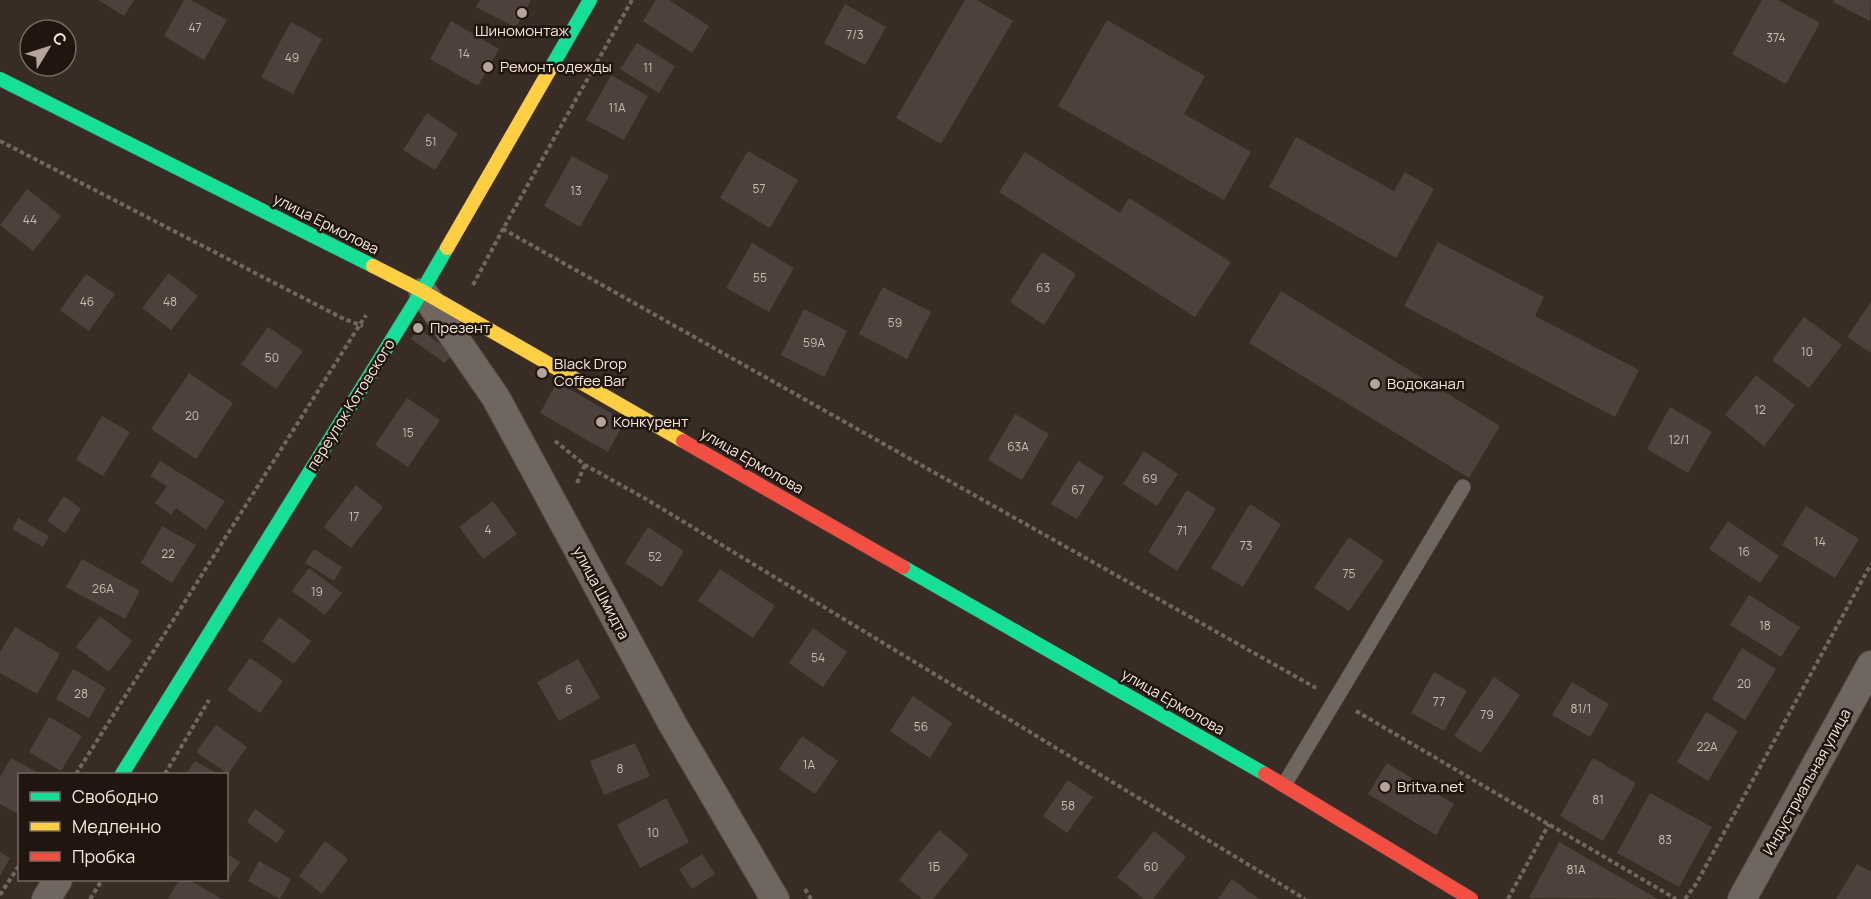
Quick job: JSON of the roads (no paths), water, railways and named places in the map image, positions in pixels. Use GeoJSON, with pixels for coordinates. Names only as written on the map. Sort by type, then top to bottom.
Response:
{"type":"FeatureCollection","features":[{"type":"Feature","properties":{"kind":"street","name":"переулок Котовского"},"geometry":{"type":"LineString","coordinates":[[123,773],[422,291],[590,0]]}},
{"type":"Feature","properties":{"kind":"street","name":"улица Ермолова"},"geometry":{"type":"LineString","coordinates":[[0,79],[458,311],[1284,785],[1472,899]]}},
{"type":"Feature","properties":{"kind":"street","name":"улица Шмидта"},"geometry":{"type":"LineString","coordinates":[[422,291],[496,398],[673,725],[775,899]]}},
{"type":"Feature","properties":{"kind":"street","name":"Индустриальная улица"},"geometry":{"type":"LineString","coordinates":[[1742,899],[1871,665]]}},
{"type":"Feature","properties":{"kind":"street"},"geometry":{"type":"LineString","coordinates":[[46,899],[57,881]]}},
{"type":"Feature","properties":{"kind":"lane"},"geometry":{"type":"LineString","coordinates":[[1284,785],[1463,487]]}},
{"type":"Feature","properties":{"kind":"place","name":"Шиномонтаж"},"geometry":{"type":"Point","coordinates":[522,13]}},
{"type":"Feature","properties":{"kind":"place","name":"Ремонт одежды"},"geometry":{"type":"Point","coordinates":[488,67]}},
{"type":"Feature","properties":{"kind":"place","name":"Презент"},"geometry":{"type":"Point","coordinates":[418,328]}},
{"type":"Feature","properties":{"kind":"place","name":"Black Drop Coffee Bar"},"geometry":{"type":"Point","coordinates":[542,373]}},
{"type":"Feature","properties":{"kind":"place","name":"Водоканал"},"geometry":{"type":"Point","coordinates":[1375,384]}},
{"type":"Feature","properties":{"kind":"place","name":"Конкурент"},"geometry":{"type":"Point","coordinates":[601,422]}},
{"type":"Feature","properties":{"kind":"place","name":"Britva.net"},"geometry":{"type":"Point","coordinates":[1385,787]}}]}
